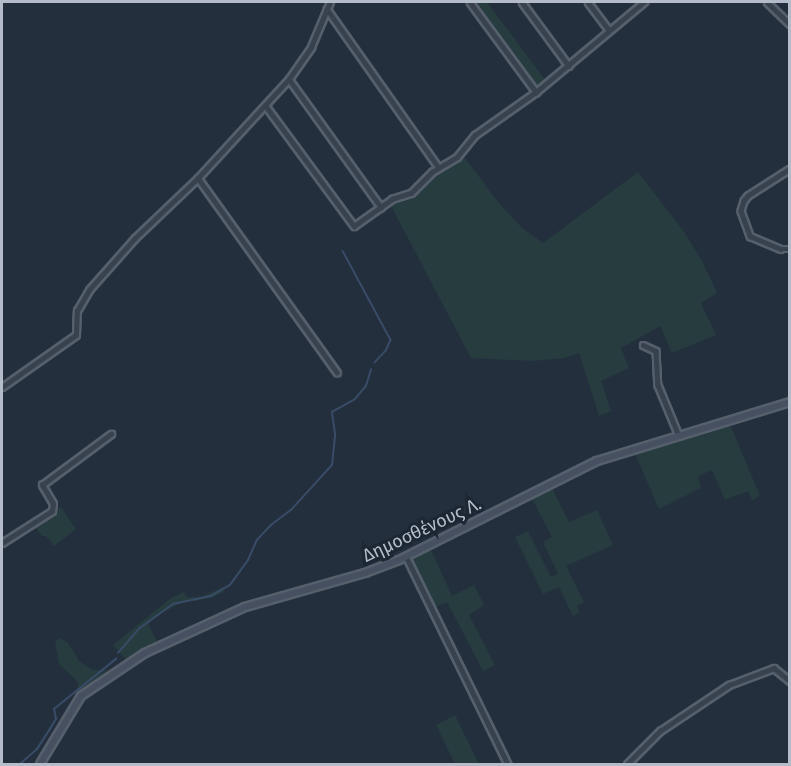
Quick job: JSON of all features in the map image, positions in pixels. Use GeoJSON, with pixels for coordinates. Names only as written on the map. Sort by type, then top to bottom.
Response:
{"type":"FeatureCollection","features":[{"type":"Feature","properties":{"kind":"street"},"geometry":{"type":"LineString","coordinates":[[2,387],[76,335],[77,311],[89,290],[135,238],[198,178],[289,79],[310,47],[330,2]]}},
{"type":"Feature","properties":{"kind":"street"},"geometry":{"type":"LineString","coordinates":[[470,2],[536,92]]}},
{"type":"Feature","properties":{"kind":"street"},"geometry":{"type":"LineString","coordinates":[[522,2],[569,66]]}},
{"type":"Feature","properties":{"kind":"street"},"geometry":{"type":"LineString","coordinates":[[588,2],[609,29]]}},
{"type":"Feature","properties":{"kind":"street"},"geometry":{"type":"LineString","coordinates":[[266,106],[354,226],[392,199],[411,193],[425,178],[457,157],[475,135],[536,92],[644,2]]}},
{"type":"Feature","properties":{"kind":"street"},"geometry":{"type":"LineString","coordinates":[[767,2],[789,24]]}},
{"type":"Feature","properties":{"kind":"street"},"geometry":{"type":"LineString","coordinates":[[327,9],[439,168]]}},
{"type":"Feature","properties":{"kind":"street"},"geometry":{"type":"LineString","coordinates":[[289,79],[381,207]]}},
{"type":"Feature","properties":{"kind":"street"},"geometry":{"type":"LineString","coordinates":[[789,169],[748,196],[741,211],[741,219],[750,236],[780,249],[789,249]]}},
{"type":"Feature","properties":{"kind":"street"},"geometry":{"type":"LineString","coordinates":[[198,178],[337,372]]}},
{"type":"Feature","properties":{"kind":"street"},"geometry":{"type":"LineString","coordinates":[[643,345],[656,351],[658,385],[679,436]]}},
{"type":"Feature","properties":{"kind":"street","name":"Δημοσθένους Λ."},"geometry":{"type":"LineString","coordinates":[[40,765],[81,696],[126,663],[245,607],[365,573],[406,556],[597,460],[789,402]]}},
{"type":"Feature","properties":{"kind":"street"},"geometry":{"type":"LineString","coordinates":[[2,543],[52,511],[53,504],[42,485],[111,434]]}},
{"type":"Feature","properties":{"kind":"street"},"geometry":{"type":"LineString","coordinates":[[406,556],[508,765]]}},
{"type":"Feature","properties":{"kind":"street"},"geometry":{"type":"LineString","coordinates":[[627,765],[660,731],[729,685],[774,668],[789,681]]}},
{"type":"Feature","properties":{"kind":"green space"},"geometry":{"type":"Polygon","coordinates":[[[472,2],[487,2],[546,81],[536,89],[472,2]]]}},
{"type":"Feature","properties":{"kind":"green space"},"geometry":{"type":"Polygon","coordinates":[[[462,154],[498,202],[522,228],[543,243],[638,172],[685,233],[703,263],[717,293],[701,303],[716,335],[672,353],[660,326],[621,348],[629,368],[601,381],[611,411],[599,416],[579,353],[564,358],[533,361],[471,358],[390,204],[395,199],[409,195],[462,154]]]}},
{"type":"Feature","properties":{"kind":"green space"},"geometry":{"type":"Polygon","coordinates":[[[729,422],[760,496],[752,500],[748,491],[725,500],[712,470],[698,476],[701,488],[659,509],[634,451],[729,422]]]}},
{"type":"Feature","properties":{"kind":"green space"},"geometry":{"type":"Polygon","coordinates":[[[551,486],[569,522],[597,510],[613,545],[566,566],[584,602],[577,606],[580,612],[573,616],[559,587],[543,594],[515,537],[528,531],[551,577],[558,574],[543,542],[552,537],[531,497],[551,486]]]}},
{"type":"Feature","properties":{"kind":"green space"},"geometry":{"type":"Polygon","coordinates":[[[61,507],[76,529],[54,546],[33,524],[61,507]]]}},
{"type":"Feature","properties":{"kind":"green space"},"geometry":{"type":"Polygon","coordinates":[[[430,548],[452,596],[474,585],[484,605],[469,615],[495,665],[483,671],[447,602],[433,608],[409,559],[430,548]]]}},
{"type":"Feature","properties":{"kind":"green space"},"geometry":{"type":"Polygon","coordinates":[[[222,588],[224,592],[211,598],[181,603],[160,614],[148,624],[158,643],[126,660],[113,645],[171,598],[184,592],[187,597],[200,597],[222,588]]]}},
{"type":"Feature","properties":{"kind":"green space"},"geometry":{"type":"Polygon","coordinates":[[[60,638],[68,643],[80,662],[93,670],[108,670],[79,693],[77,681],[59,664],[55,642],[60,638]]]}},
{"type":"Feature","properties":{"kind":"green space"},"geometry":{"type":"Polygon","coordinates":[[[455,715],[479,764],[455,764],[436,725],[455,715]]]}},
{"type":"Feature","properties":{"kind":"waterway"},"geometry":{"type":"LineString","coordinates":[[343,251],[391,340],[386,351],[375,363]]}},
{"type":"Feature","properties":{"kind":"waterway"},"geometry":{"type":"LineString","coordinates":[[118,653],[140,628],[173,604],[211,596],[230,585],[248,560],[257,540],[271,525],[292,509],[332,465],[335,434],[332,412],[355,399],[366,386],[371,370]]}},
{"type":"Feature","properties":{"kind":"waterway"},"geometry":{"type":"LineString","coordinates":[[20,764],[37,749],[50,729],[56,719],[54,709],[116,659]]}}]}
